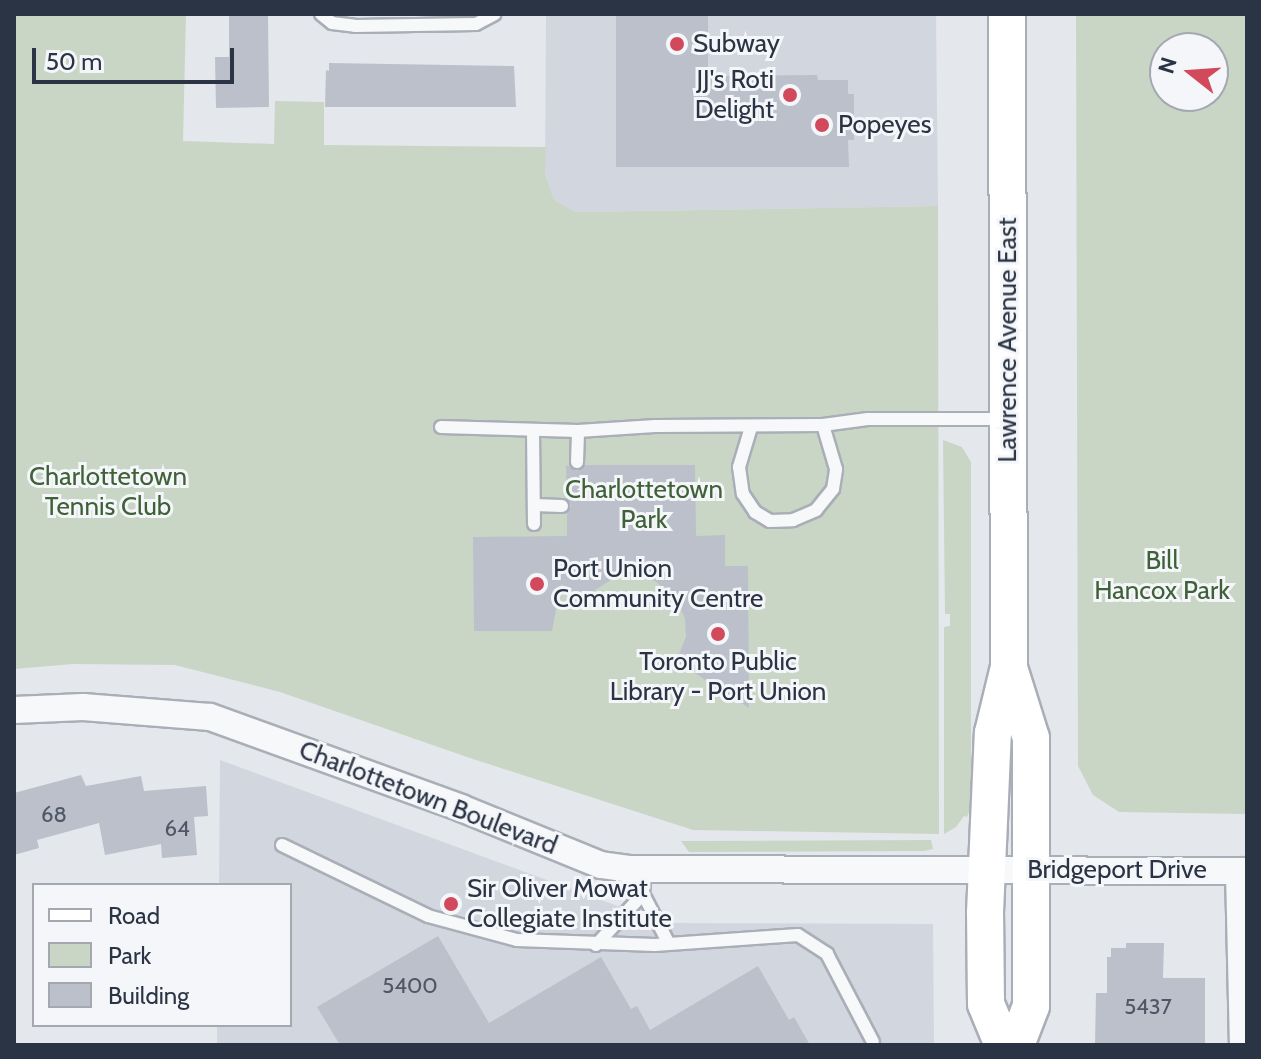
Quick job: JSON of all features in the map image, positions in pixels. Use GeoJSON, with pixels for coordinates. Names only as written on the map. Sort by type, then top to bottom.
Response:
{"type":"FeatureCollection","features":[{"type":"Feature","properties":{"kind":"main road","name":"Lawrence Avenue East"},"geometry":{"type":"LineString","coordinates":[[1003,1045],[986,1004],[987,871],[993,733],[1009,667],[1007,14]]}},
{"type":"Feature","properties":{"kind":"main road","name":"Lawrence Avenue East"},"geometry":{"type":"LineString","coordinates":[[1009,667],[1031,738],[1031,1006],[1016,1045]]}},
{"type":"Feature","properties":{"kind":"street","name":"Charlottetown Boulevard"},"geometry":{"type":"LineString","coordinates":[[14,710],[83,707],[210,717],[461,808],[644,882],[987,871]]}},
{"type":"Feature","properties":{"kind":"street","name":"Bridgeport Drive"},"geometry":{"type":"LineString","coordinates":[[987,871],[1243,871]]}},
{"type":"Feature","properties":{"kind":"street"},"geometry":{"type":"LineString","coordinates":[[1243,871],[1243,1045]]}},
{"type":"Feature","properties":{"kind":"lane"},"geometry":{"type":"LineString","coordinates":[[321,14],[332,23],[381,26],[476,24],[495,14]]}},
{"type":"Feature","properties":{"kind":"lane"},"geometry":{"type":"LineString","coordinates":[[441,427],[578,431],[655,426],[823,425],[868,419],[1007,419]]}},
{"type":"Feature","properties":{"kind":"lane"},"geometry":{"type":"LineString","coordinates":[[751,427],[739,467],[743,494],[755,512],[770,521],[793,520],[816,510],[833,489],[836,469],[823,425]]}},
{"type":"Feature","properties":{"kind":"lane"},"geometry":{"type":"LineString","coordinates":[[533,430],[534,524]]}},
{"type":"Feature","properties":{"kind":"lane"},"geometry":{"type":"LineString","coordinates":[[577,462],[578,431]]}},
{"type":"Feature","properties":{"kind":"lane"},"geometry":{"type":"LineString","coordinates":[[534,505],[562,506]]}},
{"type":"Feature","properties":{"kind":"lane"},"geometry":{"type":"LineString","coordinates":[[282,845],[428,916],[517,940],[596,945],[669,944],[798,935],[827,954],[873,1042]]}},
{"type":"Feature","properties":{"kind":"lane"},"geometry":{"type":"LineString","coordinates":[[644,882],[669,944]]}},
{"type":"Feature","properties":{"kind":"lane"},"geometry":{"type":"LineString","coordinates":[[596,945],[644,882]]}},
{"type":"Feature","properties":{"kind":"shaded area"},"geometry":{"type":"Polygon","coordinates":[[[546,14],[936,14],[938,206],[576,212],[554,200],[545,173],[546,14]]]}},
{"type":"Feature","properties":{"kind":"shaded area","name":"Sir Oliver Mowat Collegiate Institute"},"geometry":{"type":"Polygon","coordinates":[[[220,760],[664,923],[933,924],[934,1045],[217,1045],[217,1027],[292,1027],[292,883],[219,883],[220,760]]]}},
{"type":"Feature","properties":{"kind":"green space","name":"Charlottetown Park"},"geometry":{"type":"Polygon","coordinates":[[[14,14],[186,14],[183,141],[274,144],[275,101],[324,102],[324,145],[546,147],[545,173],[554,200],[576,212],[938,206],[939,834],[693,830],[280,692],[175,665],[73,664],[14,669],[14,14]]]}},
{"type":"Feature","properties":{"kind":"green space","name":"Bill Hancox Park"},"geometry":{"type":"Polygon","coordinates":[[[1076,14],[1247,14],[1247,814],[1119,812],[1093,795],[1078,766],[1076,14]]]}},
{"type":"Feature","properties":{"kind":"green space"},"geometry":{"type":"Polygon","coordinates":[[[943,440],[962,447],[971,462],[971,806],[967,817],[964,816],[956,827],[944,834],[944,627],[950,626],[950,614],[945,614],[943,440]]]}},
{"type":"Feature","properties":{"kind":"green space"},"geometry":{"type":"Polygon","coordinates":[[[931,840],[933,849],[924,851],[689,852],[681,841],[931,840]]]}},
{"type":"Feature","properties":{"kind":"building"},"geometry":{"type":"Polygon","coordinates":[[[229,14],[268,14],[269,107],[216,108],[215,57],[229,57],[229,14]]]}},
{"type":"Feature","properties":{"kind":"building"},"geometry":{"type":"Polygon","coordinates":[[[616,14],[708,14],[708,76],[817,75],[818,80],[848,80],[848,94],[854,94],[854,140],[848,140],[849,167],[616,167],[616,14]]]}},
{"type":"Feature","properties":{"kind":"building"},"geometry":{"type":"Polygon","coordinates":[[[329,63],[514,66],[516,107],[325,107],[329,63]]]}},
{"type":"Feature","properties":{"kind":"building","name":"Port Union Community Centre"},"geometry":{"type":"Polygon","coordinates":[[[566,465],[577,471],[585,465],[695,465],[696,536],[725,535],[725,566],[748,566],[749,708],[676,661],[686,637],[685,619],[677,600],[655,581],[632,575],[614,578],[583,598],[561,584],[552,631],[474,631],[473,537],[567,536],[567,514],[571,506],[567,498],[566,465]]]}},
{"type":"Feature","properties":{"kind":"building"},"geometry":{"type":"Polygon","coordinates":[[[81,775],[86,786],[141,776],[144,791],[206,786],[208,816],[194,817],[197,855],[162,858],[161,844],[105,855],[99,823],[37,840],[39,848],[14,855],[14,793],[81,775]]]}},
{"type":"Feature","properties":{"kind":"building","name":"Sir Oliver Mowat Collegiate Institute"},"geometry":{"type":"Polygon","coordinates":[[[438,936],[489,1023],[601,957],[631,1009],[637,1006],[650,1030],[758,966],[789,1020],[794,1017],[810,1045],[340,1045],[317,1007],[438,936]]]}},
{"type":"Feature","properties":{"kind":"building"},"geometry":{"type":"Polygon","coordinates":[[[1126,943],[1164,943],[1163,978],[1205,978],[1205,1045],[1095,1045],[1096,993],[1107,993],[1107,957],[1111,957],[1111,948],[1126,948],[1126,943]]]}},
{"type":"Feature","properties":{"kind":"place","name":"Subway"},"geometry":{"type":"Point","coordinates":[677,44]}},
{"type":"Feature","properties":{"kind":"place","name":"JJ's Roti Delight"},"geometry":{"type":"Point","coordinates":[790,95]}},
{"type":"Feature","properties":{"kind":"place","name":"Popeyes"},"geometry":{"type":"Point","coordinates":[822,125]}},
{"type":"Feature","properties":{"kind":"place","name":"Port Union Community Centre"},"geometry":{"type":"Point","coordinates":[537,584]}},
{"type":"Feature","properties":{"kind":"place","name":"Toronto Public Library - Port Union"},"geometry":{"type":"Point","coordinates":[718,634]}},
{"type":"Feature","properties":{"kind":"place","name":"Sir Oliver Mowat Collegiate Institute"},"geometry":{"type":"Point","coordinates":[451,904]}},
{"type":"Feature","properties":{"kind":"park label","name":"Charlottetown Tennis Club"},"geometry":{"type":"Point","coordinates":[108,492]}}]}
